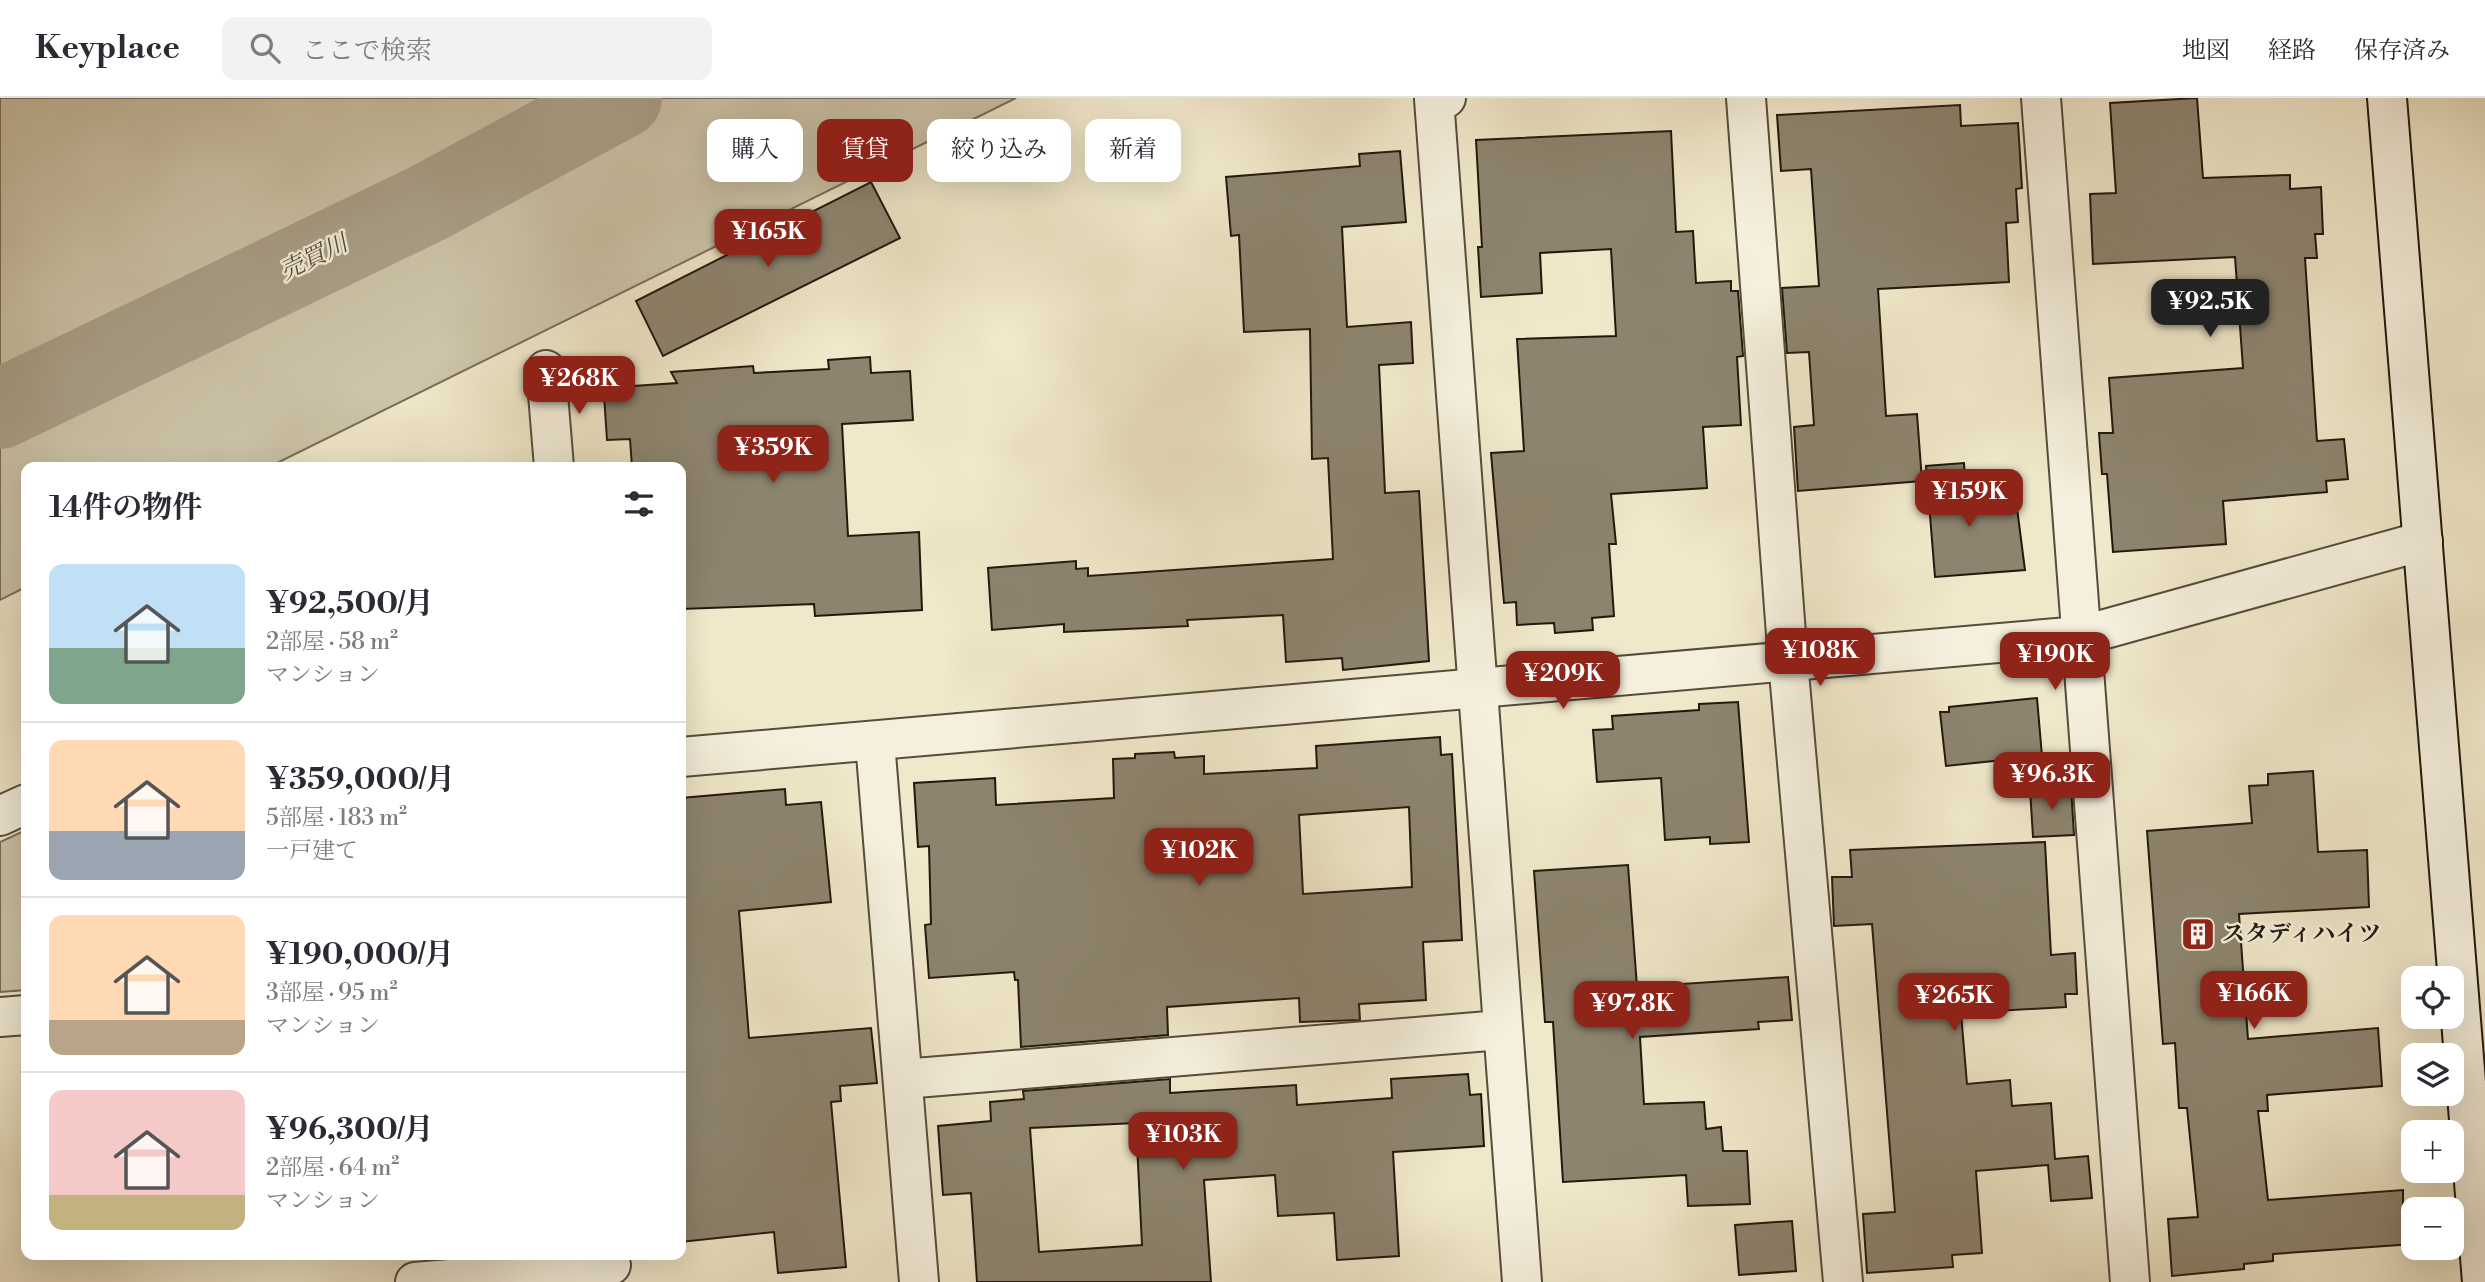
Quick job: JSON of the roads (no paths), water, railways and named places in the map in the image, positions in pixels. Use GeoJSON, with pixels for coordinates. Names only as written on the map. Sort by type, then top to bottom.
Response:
{"type":"FeatureCollection","features":[{"type":"Feature","properties":{"kind":"street"},"geometry":{"type":"LineString","coordinates":[[1446,98],[1434,99],[1522,1282]]}},
{"type":"Feature","properties":{"kind":"street"},"geometry":{"type":"LineString","coordinates":[[1746,98],[1788,661],[1843,1282]]}},
{"type":"Feature","properties":{"kind":"street"},"geometry":{"type":"LineString","coordinates":[[2041,98],[2130,1282]]}},
{"type":"Feature","properties":{"kind":"street"},"geometry":{"type":"LineString","coordinates":[[2387,98],[2482,1282]]}},
{"type":"Feature","properties":{"kind":"street"},"geometry":{"type":"LineString","coordinates":[[546,370],[554,462]]}},
{"type":"Feature","properties":{"kind":"street"},"geometry":{"type":"LineString","coordinates":[[686,757],[2080,636],[2423,541]]}},
{"type":"Feature","properties":{"kind":"street"},"geometry":{"type":"LineString","coordinates":[[875,742],[919,1282]]}},
{"type":"Feature","properties":{"kind":"street"},"geometry":{"type":"LineString","coordinates":[[0,816],[21,806]]}},
{"type":"Feature","properties":{"kind":"street"},"geometry":{"type":"LineString","coordinates":[[0,1017],[21,1015]]}},
{"type":"Feature","properties":{"kind":"street"},"geometry":{"type":"LineString","coordinates":[[903,1079],[1502,1030]]}},
{"type":"Feature","properties":{"kind":"street"},"geometry":{"type":"LineString","coordinates":[[415,1282],[611,1267]]}},
{"type":"Feature","properties":{"kind":"waterway","name":"売買川"},"geometry":{"type":"LineString","coordinates":[[0,409],[428,203],[622,98]]}},
{"type":"Feature","properties":{"kind":"place","name":"スタディハイツ"},"geometry":{"type":"Point","coordinates":[2198,934]}}]}
